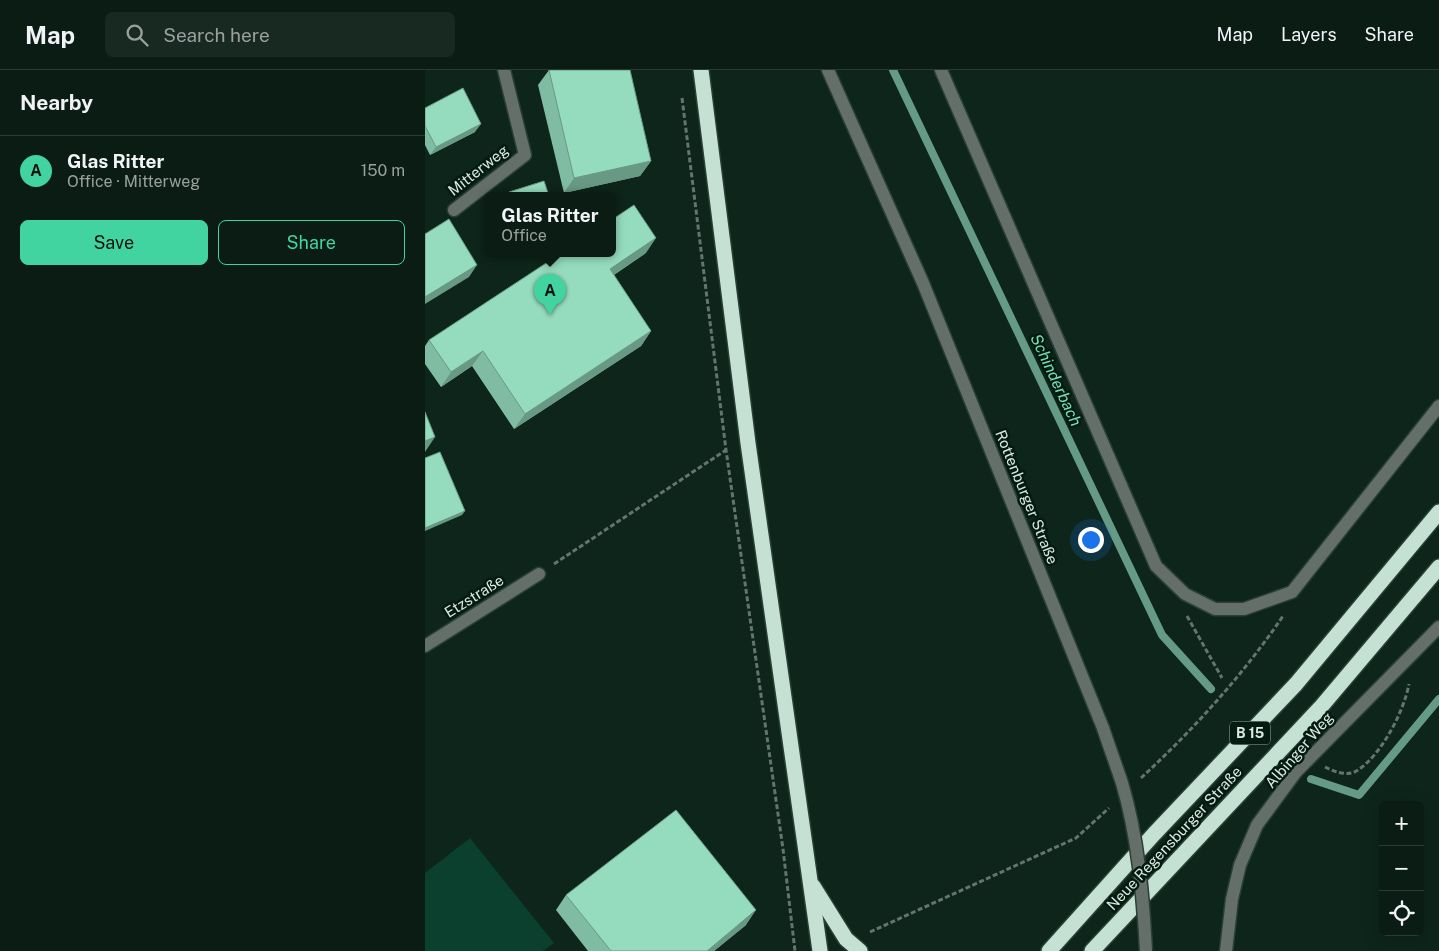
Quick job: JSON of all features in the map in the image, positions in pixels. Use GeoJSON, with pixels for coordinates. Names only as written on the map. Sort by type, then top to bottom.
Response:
{"type":"FeatureCollection","features":[{"type":"Feature","properties":{"kind":"highway"},"geometry":{"type":"LineString","coordinates":[[702,72],[748,443],[808,878],[820,951]]}},
{"type":"Feature","properties":{"kind":"highway","name":"B 15"},"geometry":{"type":"LineString","coordinates":[[1047,950],[1296,684],[1439,512]]}},
{"type":"Feature","properties":{"kind":"highway","name":"Neue Regensburger Straße"},"geometry":{"type":"LineString","coordinates":[[1092,951],[1320,708],[1439,567]]}},
{"type":"Feature","properties":{"kind":"highway"},"geometry":{"type":"LineString","coordinates":[[808,878],[846,939],[860,951]]}},
{"type":"Feature","properties":{"kind":"street","name":"Mitterweg"},"geometry":{"type":"LineString","coordinates":[[454,210],[525,155],[504,70]]}},
{"type":"Feature","properties":{"kind":"street","name":"Rottenburger Straße"},"geometry":{"type":"LineString","coordinates":[[828,70],[923,283],[1103,728],[1122,784],[1140,871],[1146,951]]}},
{"type":"Feature","properties":{"kind":"street"},"geometry":{"type":"LineString","coordinates":[[941,70],[1156,566],[1185,594],[1215,609],[1243,609],[1292,592],[1439,406]]}},
{"type":"Feature","properties":{"kind":"street","name":"Etzstraße"},"geometry":{"type":"LineString","coordinates":[[425,646],[539,574]]}},
{"type":"Feature","properties":{"kind":"street","name":"Albinger Weg"},"geometry":{"type":"LineString","coordinates":[[1226,951],[1231,899],[1240,866],[1257,826],[1296,772],[1439,627]]}},
{"type":"Feature","properties":{"kind":"path"},"geometry":{"type":"LineString","coordinates":[[539,574],[725,450]]}},
{"type":"Feature","properties":{"kind":"path"},"geometry":{"type":"LineString","coordinates":[[1139,779],[1175,747],[1262,646],[1283,615],[1292,592]]}},
{"type":"Feature","properties":{"kind":"path"},"geometry":{"type":"LineString","coordinates":[[1185,594],[1179,603],[1222,678]]}},
{"type":"Feature","properties":{"kind":"path"},"geometry":{"type":"LineString","coordinates":[[1318,764],[1334,772],[1346,774],[1358,770],[1385,741],[1406,702],[1411,675],[1409,658]]}},
{"type":"Feature","properties":{"kind":"path"},"geometry":{"type":"LineString","coordinates":[[863,935],[1076,838],[1111,806]]}},
{"type":"Feature","properties":{"kind":"green space"},"geometry":{"type":"Polygon","coordinates":[[[470,838],[554,943],[543,951],[425,951],[425,873],[470,838]]]}},
{"type":"Feature","properties":{"kind":"building"},"geometry":{"type":"Polygon","coordinates":[[[549,70],[630,70],[651,161],[574,178],[549,70]]]}},
{"type":"Feature","properties":{"kind":"building"},"geometry":{"type":"Polygon","coordinates":[[[463,88],[481,124],[436,147],[425,126],[425,108],[463,88]]]}},
{"type":"Feature","properties":{"kind":"building"},"geometry":{"type":"Polygon","coordinates":[[[544,181],[548,192],[509,192],[544,181]]]}},
{"type":"Feature","properties":{"kind":"building"},"geometry":{"type":"Polygon","coordinates":[[[634,205],[656,238],[610,269],[651,331],[525,414],[483,351],[451,372],[429,340],[555,257],[616,257],[616,217],[634,205]]]}},
{"type":"Feature","properties":{"kind":"building"},"geometry":{"type":"Polygon","coordinates":[[[449,219],[477,265],[425,297],[425,234],[449,219]]]}},
{"type":"Feature","properties":{"kind":"building"},"geometry":{"type":"Polygon","coordinates":[[[425,412],[435,437],[425,441],[425,412]]]}},
{"type":"Feature","properties":{"kind":"building"},"geometry":{"type":"Polygon","coordinates":[[[440,452],[465,511],[425,528],[425,458],[440,452]]]}},
{"type":"Feature","properties":{"kind":"building"},"geometry":{"type":"Polygon","coordinates":[[[676,810],[756,910],[707,951],[611,951],[566,895],[676,810]]]}},
{"type":"Feature","properties":{"kind":"waterway","name":"Schinderbach"},"geometry":{"type":"LineString","coordinates":[[893,70],[1162,635],[1211,689]]}},
{"type":"Feature","properties":{"kind":"waterway","name":"Schinderbach"},"geometry":{"type":"LineString","coordinates":[[1311,779],[1359,795],[1439,699]]}},
{"type":"Feature","properties":{"kind":"place","name":"Glas Ritter"},"geometry":{"type":"Point","coordinates":[550,315]}}]}
